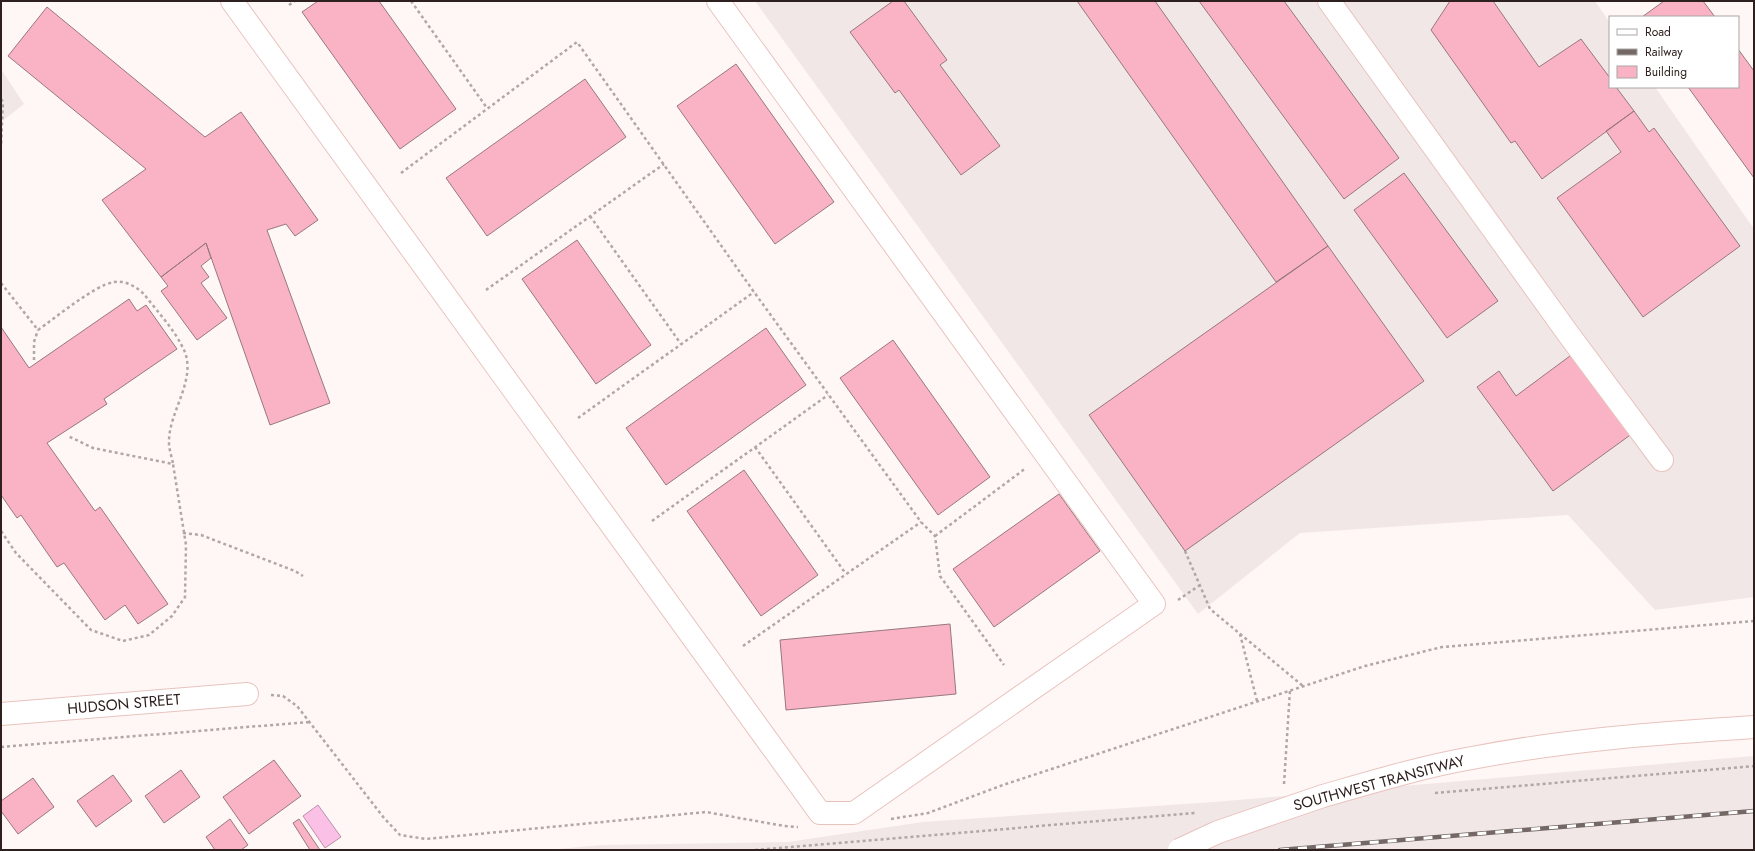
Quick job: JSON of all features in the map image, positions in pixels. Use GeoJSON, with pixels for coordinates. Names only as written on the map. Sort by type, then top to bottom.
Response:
{"type":"FeatureCollection","features":[{"type":"Feature","properties":{"kind":"street"},"geometry":{"type":"LineString","coordinates":[[232,1],[820,813],[854,813],[1154,604],[718,1]]}},
{"type":"Feature","properties":{"kind":"street"},"geometry":{"type":"LineString","coordinates":[[1329,1],[1569,335],[1662,460]]}},
{"type":"Feature","properties":{"kind":"street","name":"HUDSON STREET"},"geometry":{"type":"LineString","coordinates":[[1,714],[247,694]]}},
{"type":"Feature","properties":{"kind":"street","name":"SOUTHWEST TRANSITWAY"},"geometry":{"type":"LineString","coordinates":[[1179,850],[1218,832],[1323,796],[1414,770],[1470,758],[1528,748],[1643,734],[1754,727]]}},
{"type":"Feature","properties":{"kind":"path"},"geometry":{"type":"LineString","coordinates":[[290,5],[295,1]]}},
{"type":"Feature","properties":{"kind":"path"},"geometry":{"type":"LineString","coordinates":[[411,1],[487,108]]}},
{"type":"Feature","properties":{"kind":"path"},"geometry":{"type":"LineString","coordinates":[[401,173],[577,42],[828,395],[921,522],[935,536],[940,576],[1004,665]]}},
{"type":"Feature","properties":{"kind":"path"},"geometry":{"type":"LineString","coordinates":[[1,99],[3,102],[1,145]]}},
{"type":"Feature","properties":{"kind":"path"},"geometry":{"type":"LineString","coordinates":[[486,290],[664,164]]}},
{"type":"Feature","properties":{"kind":"path"},"geometry":{"type":"LineString","coordinates":[[590,216],[681,344]]}},
{"type":"Feature","properties":{"kind":"path"},"geometry":{"type":"LineString","coordinates":[[1,531],[16,553],[91,630],[123,641],[150,635],[172,616],[185,598],[186,545],[169,443],[174,416],[184,386],[188,365],[183,346],[144,294],[137,287],[126,282],[114,282],[90,293],[38,330],[34,342],[34,360]]}},
{"type":"Feature","properties":{"kind":"path"},"geometry":{"type":"LineString","coordinates":[[1,283],[38,330]]}},
{"type":"Feature","properties":{"kind":"path"},"geometry":{"type":"LineString","coordinates":[[578,418],[754,292]]}},
{"type":"Feature","properties":{"kind":"path"},"geometry":{"type":"LineString","coordinates":[[652,521],[828,395]]}},
{"type":"Feature","properties":{"kind":"path"},"geometry":{"type":"LineString","coordinates":[[68,436],[93,448],[173,464]]}},
{"type":"Feature","properties":{"kind":"path"},"geometry":{"type":"LineString","coordinates":[[755,447],[846,574]]}},
{"type":"Feature","properties":{"kind":"path"},"geometry":{"type":"LineString","coordinates":[[935,536],[1045,453]]}},
{"type":"Feature","properties":{"kind":"path"},"geometry":{"type":"LineString","coordinates":[[743,646],[921,522]]}},
{"type":"Feature","properties":{"kind":"path"},"geometry":{"type":"LineString","coordinates":[[184,533],[201,535],[295,570],[303,576]]}},
{"type":"Feature","properties":{"kind":"path"},"geometry":{"type":"LineString","coordinates":[[1186,551],[1210,609],[1303,686]]}},
{"type":"Feature","properties":{"kind":"path"},"geometry":{"type":"LineString","coordinates":[[1240,633],[1257,701]]}},
{"type":"Feature","properties":{"kind":"path"},"geometry":{"type":"LineString","coordinates":[[1283,790],[1290,690]]}},
{"type":"Feature","properties":{"kind":"path"},"geometry":{"type":"LineString","coordinates":[[1,747],[309,722]]}},
{"type":"Feature","properties":{"kind":"shaded area"},"geometry":{"type":"Polygon","coordinates":[[[755,1],[1595,1],[1609,22],[1609,88],[1656,88],[1754,229],[1754,597],[1655,610],[1568,515],[1300,533],[1198,614],[755,1]]]}},
{"type":"Feature","properties":{"kind":"shaded area"},"geometry":{"type":"Polygon","coordinates":[[[1,69],[24,104],[1,122],[1,69]]]}},
{"type":"Feature","properties":{"kind":"shaded area"},"geometry":{"type":"Polygon","coordinates":[[[1754,756],[1754,850],[546,850],[602,845],[788,842],[923,822],[1214,802],[1754,756]]]}},
{"type":"Feature","properties":{"kind":"shaded area"},"geometry":{"type":"Polygon","coordinates":[[[318,805],[341,837],[325,848],[303,816],[318,805]]]}},
{"type":"Feature","properties":{"kind":"building"},"geometry":{"type":"Polygon","coordinates":[[[318,1],[379,1],[456,109],[400,149],[302,12],[318,1]]]}},
{"type":"Feature","properties":{"kind":"building"},"geometry":{"type":"Polygon","coordinates":[[[893,1],[904,1],[947,60],[940,65],[1000,146],[961,175],[899,90],[895,93],[850,32],[893,1]]]}},
{"type":"Feature","properties":{"kind":"building"},"geometry":{"type":"Polygon","coordinates":[[[1077,1],[1155,1],[1328,246],[1276,282],[1077,1]]]}},
{"type":"Feature","properties":{"kind":"building"},"geometry":{"type":"Polygon","coordinates":[[[1199,1],[1284,1],[1399,158],[1344,199],[1199,1]]]}},
{"type":"Feature","properties":{"kind":"building"},"geometry":{"type":"Polygon","coordinates":[[[1450,1],[1493,1],[1539,67],[1581,39],[1609,77],[1609,88],[1617,88],[1634,111],[1542,179],[1515,141],[1511,143],[1431,30],[1450,1]]]}},
{"type":"Feature","properties":{"kind":"building"},"geometry":{"type":"Polygon","coordinates":[[[1664,1],[1703,1],[1714,16],[1643,16],[1664,1]]]}},
{"type":"Feature","properties":{"kind":"building"},"geometry":{"type":"Polygon","coordinates":[[[47,7],[205,137],[241,112],[318,220],[295,236],[286,224],[267,230],[330,403],[270,425],[206,243],[161,277],[102,200],[146,169],[8,56],[47,7]]]}},
{"type":"Feature","properties":{"kind":"building"},"geometry":{"type":"Polygon","coordinates":[[[1739,50],[1754,71],[1754,178],[1689,88],[1739,88],[1739,50]]]}},
{"type":"Feature","properties":{"kind":"building"},"geometry":{"type":"Polygon","coordinates":[[[736,64],[834,202],[775,244],[677,106],[736,64]]]}},
{"type":"Feature","properties":{"kind":"building"},"geometry":{"type":"Polygon","coordinates":[[[585,79],[626,137],[487,236],[446,178],[585,79]]]}},
{"type":"Feature","properties":{"kind":"building"},"geometry":{"type":"Polygon","coordinates":[[[1634,111],[1649,132],[1654,128],[1740,246],[1643,317],[1557,198],[1621,152],[1606,131],[1634,111]]]}},
{"type":"Feature","properties":{"kind":"building"},"geometry":{"type":"Polygon","coordinates":[[[1404,173],[1498,301],[1447,338],[1354,210],[1404,173]]]}},
{"type":"Feature","properties":{"kind":"building"},"geometry":{"type":"Polygon","coordinates":[[[577,240],[651,345],[596,384],[522,279],[577,240]]]}},
{"type":"Feature","properties":{"kind":"building"},"geometry":{"type":"Polygon","coordinates":[[[206,243],[211,258],[201,266],[209,277],[201,283],[227,318],[197,340],[161,291],[168,286],[161,277],[206,243]]]}},
{"type":"Feature","properties":{"kind":"building"},"geometry":{"type":"Polygon","coordinates":[[[1328,246],[1424,381],[1185,551],[1089,415],[1328,246]]]}},
{"type":"Feature","properties":{"kind":"building"},"geometry":{"type":"Polygon","coordinates":[[[129,299],[137,311],[146,305],[177,349],[104,399],[107,404],[47,443],[95,511],[100,507],[168,604],[138,624],[125,605],[105,620],[64,563],[57,567],[21,515],[17,518],[1,495],[1,327],[29,368],[129,299]]]}},
{"type":"Feature","properties":{"kind":"building"},"geometry":{"type":"Polygon","coordinates":[[[766,328],[806,385],[666,485],[626,428],[766,328]]]}},
{"type":"Feature","properties":{"kind":"building"},"geometry":{"type":"Polygon","coordinates":[[[893,340],[990,477],[938,515],[840,378],[893,340]]]}},
{"type":"Feature","properties":{"kind":"building"},"geometry":{"type":"Polygon","coordinates":[[[1574,353],[1633,433],[1553,491],[1477,387],[1499,371],[1516,396],[1574,353]]]}},
{"type":"Feature","properties":{"kind":"building"},"geometry":{"type":"Polygon","coordinates":[[[744,470],[818,575],[761,616],[687,511],[744,470]]]}},
{"type":"Feature","properties":{"kind":"building"},"geometry":{"type":"Polygon","coordinates":[[[1059,494],[1100,551],[994,627],[953,569],[1059,494]]]}},
{"type":"Feature","properties":{"kind":"building"},"geometry":{"type":"Polygon","coordinates":[[[950,624],[956,694],[786,710],[780,640],[950,624]]]}},
{"type":"Feature","properties":{"kind":"building"},"geometry":{"type":"Polygon","coordinates":[[[274,760],[301,796],[249,834],[223,797],[274,760]]]}},
{"type":"Feature","properties":{"kind":"building"},"geometry":{"type":"Polygon","coordinates":[[[181,770],[200,797],[164,823],[145,796],[181,770]]]}},
{"type":"Feature","properties":{"kind":"building"},"geometry":{"type":"Polygon","coordinates":[[[113,775],[132,801],[96,827],[77,801],[113,775]]]}},
{"type":"Feature","properties":{"kind":"building"},"geometry":{"type":"Polygon","coordinates":[[[33,778],[54,807],[18,834],[1,811],[1,801],[33,778]]]}},
{"type":"Feature","properties":{"kind":"building"},"geometry":{"type":"Polygon","coordinates":[[[230,819],[248,845],[241,850],[215,850],[206,837],[230,819]]]}},
{"type":"Feature","properties":{"kind":"building"},"geometry":{"type":"Polygon","coordinates":[[[299,819],[320,850],[310,850],[293,823],[299,819]]]}},
{"type":"Feature","properties":{"kind":"railway"},"geometry":{"type":"LineString","coordinates":[[1280,850],[1754,811]]}}]}
